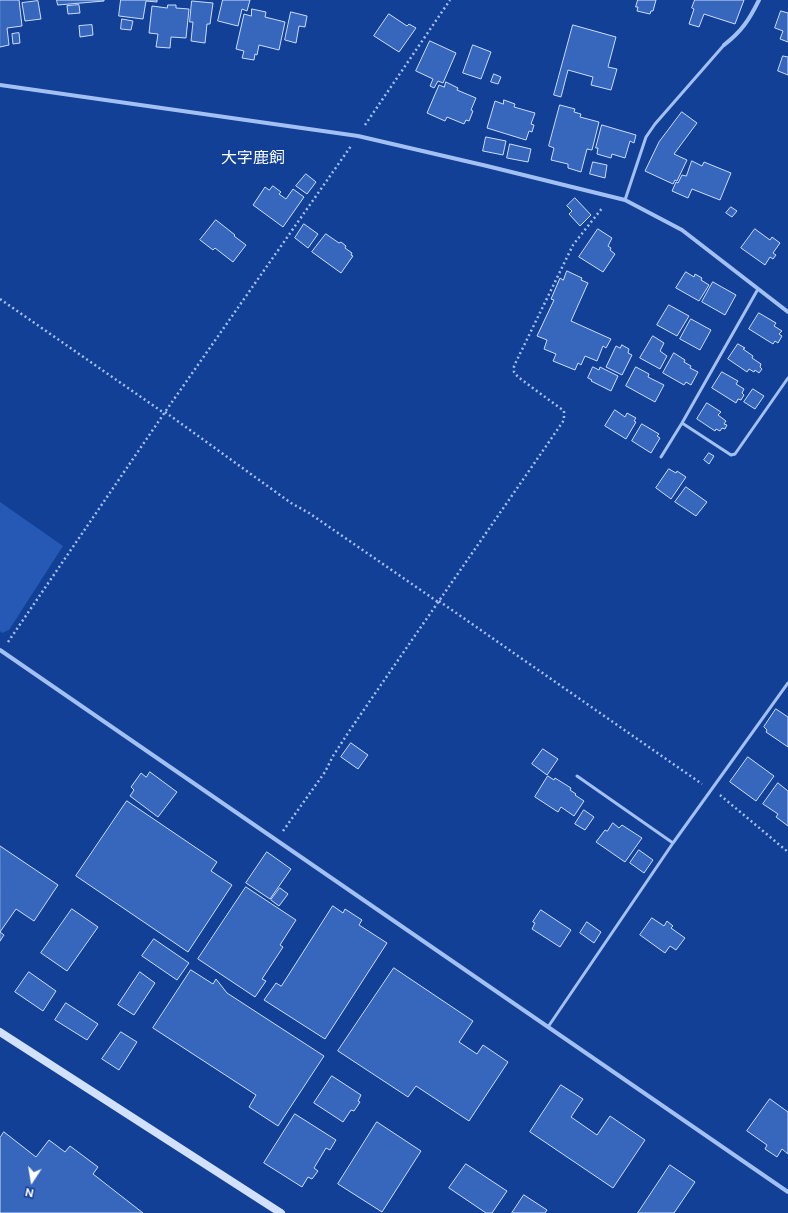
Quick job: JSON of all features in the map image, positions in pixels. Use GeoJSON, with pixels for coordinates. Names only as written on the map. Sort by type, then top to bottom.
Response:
{"type":"FeatureCollection","features":[{"type":"Feature","properties":{"kind":"street"},"geometry":{"type":"LineString","coordinates":[[724,45],[736,36],[759,0]]}},
{"type":"Feature","properties":{"kind":"street"},"geometry":{"type":"LineString","coordinates":[[0,85],[358,136],[612,196],[625,200],[682,230],[788,312]]}},
{"type":"Feature","properties":{"kind":"street"},"geometry":{"type":"LineString","coordinates":[[0,651],[788,1192]]}},
{"type":"Feature","properties":{"kind":"street"},"geometry":{"type":"LineString","coordinates":[[0,1032],[281,1213]]}},
{"type":"Feature","properties":{"kind":"lane"},"geometry":{"type":"LineString","coordinates":[[625,200],[646,137],[655,124],[724,45]]}},
{"type":"Feature","properties":{"kind":"lane"},"geometry":{"type":"LineString","coordinates":[[661,457],[758,289]]}},
{"type":"Feature","properties":{"kind":"lane"},"geometry":{"type":"LineString","coordinates":[[682,423],[731,455],[735,454],[788,378]]}},
{"type":"Feature","properties":{"kind":"lane"},"geometry":{"type":"LineString","coordinates":[[548,1027],[673,843],[788,683]]}},
{"type":"Feature","properties":{"kind":"lane"},"geometry":{"type":"LineString","coordinates":[[577,776],[673,843]]}},
{"type":"Feature","properties":{"kind":"path"},"geometry":{"type":"LineString","coordinates":[[0,651],[164,412],[358,136],[450,0]]}},
{"type":"Feature","properties":{"kind":"path"},"geometry":{"type":"LineString","coordinates":[[277,840],[325,772],[333,756],[348,733],[525,479],[564,420],[564,411],[518,377],[514,372],[514,366],[565,258],[573,245],[612,196]]}},
{"type":"Feature","properties":{"kind":"path"},"geometry":{"type":"LineString","coordinates":[[0,299],[164,412],[291,503],[309,513],[711,789],[788,852]]}},
{"type":"Feature","properties":{"kind":"shaded area"},"geometry":{"type":"Polygon","coordinates":[[[0,502],[63,546],[9,630],[2,633],[0,631],[0,502]]]}},
{"type":"Feature","properties":{"kind":"building"},"geometry":{"type":"Polygon","coordinates":[[[0,0],[19,0],[22,26],[7,28],[9,45],[0,47],[0,0]]]}},
{"type":"Feature","properties":{"kind":"building"},"geometry":{"type":"Polygon","coordinates":[[[57,0],[104,0],[104,1],[58,5],[57,0]]]}},
{"type":"Feature","properties":{"kind":"building"},"geometry":{"type":"Polygon","coordinates":[[[121,0],[157,0],[157,2],[146,1],[143,19],[119,16],[121,0]]]}},
{"type":"Feature","properties":{"kind":"building"},"geometry":{"type":"Polygon","coordinates":[[[223,0],[250,0],[247,11],[242,9],[238,26],[218,21],[223,0]]]}},
{"type":"Feature","properties":{"kind":"building"},"geometry":{"type":"Polygon","coordinates":[[[638,0],[656,0],[653,11],[651,11],[650,14],[637,11],[638,7],[636,7],[638,0]]]}},
{"type":"Feature","properties":{"kind":"building"},"geometry":{"type":"Polygon","coordinates":[[[695,0],[744,0],[735,24],[704,14],[699,27],[689,24],[694,9],[692,8],[695,0]]]}},
{"type":"Feature","properties":{"kind":"building"},"geometry":{"type":"Polygon","coordinates":[[[38,1],[41,19],[25,21],[22,3],[38,1]]]}},
{"type":"Feature","properties":{"kind":"building"},"geometry":{"type":"Polygon","coordinates":[[[192,1],[213,3],[210,24],[207,24],[205,43],[191,41],[193,22],[190,22],[192,1]]]}},
{"type":"Feature","properties":{"kind":"building"},"geometry":{"type":"Polygon","coordinates":[[[79,5],[80,13],[68,14],[67,6],[79,5]]]}},
{"type":"Feature","properties":{"kind":"building"},"geometry":{"type":"Polygon","coordinates":[[[168,5],[176,5],[176,8],[189,9],[186,38],[171,37],[170,48],[156,47],[158,34],[149,33],[152,6],[167,8],[168,5]]]}},
{"type":"Feature","properties":{"kind":"building"},"geometry":{"type":"Polygon","coordinates":[[[252,9],[266,12],[265,17],[285,22],[279,50],[259,45],[257,55],[255,54],[254,60],[242,58],[244,51],[236,49],[244,14],[251,16],[252,9]]]}},
{"type":"Feature","properties":{"kind":"building"},"geometry":{"type":"Polygon","coordinates":[[[781,11],[788,13],[788,42],[780,39],[783,31],[775,28],[781,11]]]}},
{"type":"Feature","properties":{"kind":"building"},"geometry":{"type":"Polygon","coordinates":[[[291,12],[307,16],[305,27],[299,26],[296,43],[285,40],[291,12]]]}},
{"type":"Feature","properties":{"kind":"building"},"geometry":{"type":"Polygon","coordinates":[[[389,14],[407,26],[409,24],[416,28],[399,52],[374,36],[389,14]]]}},
{"type":"Feature","properties":{"kind":"building"},"geometry":{"type":"Polygon","coordinates":[[[122,19],[133,21],[131,30],[121,29],[122,19]]]}},
{"type":"Feature","properties":{"kind":"building"},"geometry":{"type":"Polygon","coordinates":[[[92,25],[93,35],[80,37],[79,26],[92,25]]]}},
{"type":"Feature","properties":{"kind":"building"},"geometry":{"type":"Polygon","coordinates":[[[573,25],[616,37],[608,67],[617,69],[611,90],[591,85],[593,77],[568,70],[561,97],[554,95],[573,25]]]}},
{"type":"Feature","properties":{"kind":"building"},"geometry":{"type":"Polygon","coordinates":[[[19,33],[20,43],[13,44],[12,34],[19,33]]]}},
{"type":"Feature","properties":{"kind":"building"},"geometry":{"type":"Polygon","coordinates":[[[430,41],[456,53],[443,83],[438,81],[434,88],[430,86],[433,79],[416,71],[430,41]]]}},
{"type":"Feature","properties":{"kind":"building"},"geometry":{"type":"Polygon","coordinates":[[[473,45],[491,52],[481,79],[463,73],[473,45]]]}},
{"type":"Feature","properties":{"kind":"building"},"geometry":{"type":"Polygon","coordinates":[[[783,56],[788,57],[788,75],[778,71],[783,56]]]}},
{"type":"Feature","properties":{"kind":"building"},"geometry":{"type":"Polygon","coordinates":[[[494,74],[501,77],[498,84],[491,82],[494,74]]]}},
{"type":"Feature","properties":{"kind":"building"},"geometry":{"type":"Polygon","coordinates":[[[446,82],[458,88],[457,90],[476,98],[471,110],[473,111],[469,121],[466,120],[464,124],[447,117],[445,121],[427,113],[439,85],[444,87],[446,82]]]}},
{"type":"Feature","properties":{"kind":"building"},"geometry":{"type":"Polygon","coordinates":[[[504,100],[515,104],[514,107],[535,113],[531,124],[534,125],[532,132],[529,131],[526,140],[487,128],[495,101],[503,104],[504,100]]]}},
{"type":"Feature","properties":{"kind":"building"},"geometry":{"type":"Polygon","coordinates":[[[560,105],[575,109],[574,112],[581,114],[580,117],[599,122],[592,150],[587,149],[581,172],[568,168],[568,164],[551,160],[554,148],[549,146],[560,105]]]}},
{"type":"Feature","properties":{"kind":"building"},"geometry":{"type":"Polygon","coordinates":[[[682,112],[697,123],[674,154],[687,160],[677,181],[675,180],[673,184],[645,171],[659,142],[682,112]]]}},
{"type":"Feature","properties":{"kind":"building"},"geometry":{"type":"Polygon","coordinates":[[[602,125],[636,135],[634,143],[630,141],[625,158],[612,154],[611,158],[597,154],[598,148],[596,148],[602,125]]]}},
{"type":"Feature","properties":{"kind":"building"},"geometry":{"type":"Polygon","coordinates":[[[486,137],[506,141],[503,155],[483,151],[486,137]]]}},
{"type":"Feature","properties":{"kind":"building"},"geometry":{"type":"Polygon","coordinates":[[[510,144],[531,149],[528,162],[507,158],[510,144]]]}},
{"type":"Feature","properties":{"kind":"building"},"geometry":{"type":"Polygon","coordinates":[[[692,161],[702,166],[704,162],[731,173],[720,200],[692,189],[688,198],[672,191],[676,182],[678,183],[682,175],[686,176],[692,161]]]}},
{"type":"Feature","properties":{"kind":"building"},"geometry":{"type":"Polygon","coordinates":[[[593,162],[607,165],[605,178],[590,174],[593,162]]]}},
{"type":"Feature","properties":{"kind":"building"},"geometry":{"type":"Polygon","coordinates":[[[306,174],[316,182],[307,194],[296,186],[306,174]]]}},
{"type":"Feature","properties":{"kind":"building"},"geometry":{"type":"Polygon","coordinates":[[[273,186],[281,192],[279,194],[286,199],[293,189],[304,197],[283,227],[253,205],[265,187],[269,190],[273,186]]]}},
{"type":"Feature","properties":{"kind":"building"},"geometry":{"type":"Polygon","coordinates":[[[575,198],[591,215],[580,226],[569,214],[572,211],[567,206],[575,198]]]}},
{"type":"Feature","properties":{"kind":"building"},"geometry":{"type":"Polygon","coordinates":[[[731,207],[737,211],[732,217],[726,213],[731,207]]]}},
{"type":"Feature","properties":{"kind":"building"},"geometry":{"type":"Polygon","coordinates":[[[216,220],[246,245],[233,262],[215,248],[213,250],[200,240],[216,220]]]}},
{"type":"Feature","properties":{"kind":"building"},"geometry":{"type":"Polygon","coordinates":[[[304,224],[318,234],[308,248],[295,238],[304,224]]]}},
{"type":"Feature","properties":{"kind":"building"},"geometry":{"type":"Polygon","coordinates":[[[598,229],[612,238],[608,246],[615,254],[603,272],[579,257],[598,229]]]}},
{"type":"Feature","properties":{"kind":"building"},"geometry":{"type":"Polygon","coordinates":[[[755,229],[770,240],[772,237],[780,243],[773,253],[776,255],[773,259],[770,257],[765,265],[741,248],[755,229]]]}},
{"type":"Feature","properties":{"kind":"building"},"geometry":{"type":"Polygon","coordinates":[[[326,234],[339,243],[341,242],[346,246],[345,248],[352,253],[351,255],[353,256],[341,273],[312,252],[326,234]]]}},
{"type":"Feature","properties":{"kind":"building"},"geometry":{"type":"Polygon","coordinates":[[[567,271],[582,278],[581,280],[588,283],[571,321],[611,339],[606,348],[603,346],[597,361],[585,356],[581,365],[578,363],[575,370],[553,361],[556,354],[544,349],[547,340],[537,336],[554,300],[551,299],[560,278],[563,280],[567,271]]]}},
{"type":"Feature","properties":{"kind":"building"},"geometry":{"type":"Polygon","coordinates":[[[686,272],[694,277],[695,274],[709,285],[699,301],[676,288],[686,272]]]}},
{"type":"Feature","properties":{"kind":"building"},"geometry":{"type":"Polygon","coordinates":[[[713,282],[736,295],[725,315],[702,302],[713,282]]]}},
{"type":"Feature","properties":{"kind":"building"},"geometry":{"type":"Polygon","coordinates":[[[669,305],[689,316],[677,336],[657,325],[669,305]]]}},
{"type":"Feature","properties":{"kind":"building"},"geometry":{"type":"Polygon","coordinates":[[[759,313],[776,323],[774,326],[782,331],[779,334],[782,336],[778,343],[775,341],[773,344],[749,329],[759,313]]]}},
{"type":"Feature","properties":{"kind":"building"},"geometry":{"type":"Polygon","coordinates":[[[691,319],[711,330],[700,350],[680,339],[691,319]]]}},
{"type":"Feature","properties":{"kind":"building"},"geometry":{"type":"Polygon","coordinates":[[[653,336],[664,343],[660,351],[667,356],[660,369],[640,358],[653,336]]]}},
{"type":"Feature","properties":{"kind":"building"},"geometry":{"type":"Polygon","coordinates":[[[738,344],[745,348],[743,349],[761,364],[760,367],[762,369],[759,373],[755,370],[754,372],[749,369],[747,372],[728,359],[738,344]]]}},
{"type":"Feature","properties":{"kind":"building"},"geometry":{"type":"Polygon","coordinates":[[[622,345],[629,349],[628,353],[632,355],[622,375],[606,367],[616,346],[620,348],[622,345]]]}},
{"type":"Feature","properties":{"kind":"building"},"geometry":{"type":"Polygon","coordinates":[[[674,353],[685,360],[684,362],[691,366],[690,368],[698,372],[691,385],[686,382],[684,385],[663,373],[674,353]]]}},
{"type":"Feature","properties":{"kind":"building"},"geometry":{"type":"Polygon","coordinates":[[[593,367],[599,370],[600,367],[618,376],[611,391],[588,378],[593,367]]]}},
{"type":"Feature","properties":{"kind":"building"},"geometry":{"type":"Polygon","coordinates":[[[636,367],[649,374],[648,377],[664,385],[655,402],[626,386],[636,367]]]}},
{"type":"Feature","properties":{"kind":"building"},"geometry":{"type":"Polygon","coordinates":[[[722,372],[738,381],[736,384],[744,389],[742,393],[744,395],[741,400],[738,399],[736,403],[712,388],[722,372]]]}},
{"type":"Feature","properties":{"kind":"building"},"geometry":{"type":"Polygon","coordinates":[[[753,389],[764,396],[755,409],[744,402],[753,389]]]}},
{"type":"Feature","properties":{"kind":"building"},"geometry":{"type":"Polygon","coordinates":[[[707,403],[721,412],[718,415],[726,421],[724,424],[727,425],[725,429],[722,428],[720,431],[716,429],[715,431],[697,419],[707,403]]]}},
{"type":"Feature","properties":{"kind":"building"},"geometry":{"type":"Polygon","coordinates":[[[615,410],[625,417],[627,413],[636,418],[634,421],[636,422],[626,439],[605,426],[615,410]]]}},
{"type":"Feature","properties":{"kind":"building"},"geometry":{"type":"Polygon","coordinates":[[[642,424],[659,434],[657,436],[660,438],[651,453],[632,441],[642,424]]]}},
{"type":"Feature","properties":{"kind":"building"},"geometry":{"type":"Polygon","coordinates":[[[709,453],[714,456],[709,464],[704,460],[709,453]]]}},
{"type":"Feature","properties":{"kind":"building"},"geometry":{"type":"Polygon","coordinates":[[[669,469],[676,473],[677,471],[686,477],[671,499],[656,488],[669,469]]]}},
{"type":"Feature","properties":{"kind":"building"},"geometry":{"type":"Polygon","coordinates":[[[686,487],[707,502],[696,516],[675,502],[686,487]]]}},
{"type":"Feature","properties":{"kind":"building"},"geometry":{"type":"Polygon","coordinates":[[[776,709],[788,717],[788,747],[766,732],[767,730],[764,727],[776,709]]]}},
{"type":"Feature","properties":{"kind":"building"},"geometry":{"type":"Polygon","coordinates":[[[351,743],[368,755],[358,769],[341,757],[351,743]]]}},
{"type":"Feature","properties":{"kind":"building"},"geometry":{"type":"Polygon","coordinates":[[[543,749],[558,759],[547,775],[532,764],[543,749]]]}},
{"type":"Feature","properties":{"kind":"building"},"geometry":{"type":"Polygon","coordinates":[[[748,757],[774,776],[756,801],[730,782],[748,757]]]}},
{"type":"Feature","properties":{"kind":"building"},"geometry":{"type":"Polygon","coordinates":[[[150,772],[177,792],[158,817],[130,796],[134,790],[131,787],[141,773],[146,777],[150,772]]]}},
{"type":"Feature","properties":{"kind":"building"},"geometry":{"type":"Polygon","coordinates":[[[548,776],[554,780],[555,778],[571,788],[570,790],[576,794],[575,795],[584,801],[574,816],[561,807],[558,812],[535,797],[548,776]]]}},
{"type":"Feature","properties":{"kind":"building"},"geometry":{"type":"Polygon","coordinates":[[[778,783],[788,791],[788,826],[776,817],[778,814],[763,804],[778,783]]]}},
{"type":"Feature","properties":{"kind":"building"},"geometry":{"type":"Polygon","coordinates":[[[127,801],[217,862],[211,871],[232,885],[188,952],[76,876],[127,801]]]}},
{"type":"Feature","properties":{"kind":"building"},"geometry":{"type":"Polygon","coordinates":[[[584,810],[594,817],[585,830],[575,824],[584,810]]]}},
{"type":"Feature","properties":{"kind":"building"},"geometry":{"type":"Polygon","coordinates":[[[613,823],[619,828],[622,825],[642,838],[625,862],[596,842],[605,830],[607,831],[613,823]]]}},
{"type":"Feature","properties":{"kind":"building"},"geometry":{"type":"Polygon","coordinates":[[[0,846],[58,885],[34,921],[16,909],[0,932],[0,846]]]}},
{"type":"Feature","properties":{"kind":"building"},"geometry":{"type":"Polygon","coordinates":[[[639,850],[653,860],[644,873],[630,863],[639,850]]]}},
{"type":"Feature","properties":{"kind":"building"},"geometry":{"type":"Polygon","coordinates":[[[267,852],[291,869],[270,899],[246,883],[267,852]]]}},
{"type":"Feature","properties":{"kind":"building"},"geometry":{"type":"Polygon","coordinates":[[[246,887],[296,920],[280,945],[283,947],[262,979],[266,981],[255,997],[198,959],[246,887]]]}},
{"type":"Feature","properties":{"kind":"building"},"geometry":{"type":"Polygon","coordinates":[[[280,888],[288,894],[279,906],[271,900],[280,888]]]}},
{"type":"Feature","properties":{"kind":"building"},"geometry":{"type":"Polygon","coordinates":[[[333,906],[343,913],[345,909],[362,920],[359,925],[387,943],[325,1039],[264,1000],[276,983],[281,986],[333,906]]]}},
{"type":"Feature","properties":{"kind":"building"},"geometry":{"type":"Polygon","coordinates":[[[72,909],[98,927],[67,971],[41,953],[72,909]]]}},
{"type":"Feature","properties":{"kind":"building"},"geometry":{"type":"Polygon","coordinates":[[[541,910],[571,930],[560,947],[532,929],[535,923],[533,922],[541,910]]]}},
{"type":"Feature","properties":{"kind":"building"},"geometry":{"type":"Polygon","coordinates":[[[652,918],[664,926],[667,921],[673,926],[671,928],[685,938],[676,950],[670,946],[665,953],[640,935],[652,918]]]}},
{"type":"Feature","properties":{"kind":"building"},"geometry":{"type":"Polygon","coordinates":[[[587,922],[601,932],[594,943],[580,933],[587,922]]]}},
{"type":"Feature","properties":{"kind":"building"},"geometry":{"type":"Polygon","coordinates":[[[0,932],[4,935],[0,941],[0,932]]]}},
{"type":"Feature","properties":{"kind":"building"},"geometry":{"type":"Polygon","coordinates":[[[154,939],[189,963],[177,980],[142,956],[154,939]]]}},
{"type":"Feature","properties":{"kind":"building"},"geometry":{"type":"Polygon","coordinates":[[[394,968],[473,1021],[459,1042],[477,1054],[483,1045],[508,1062],[469,1121],[416,1086],[408,1097],[338,1051],[394,968]]]}},
{"type":"Feature","properties":{"kind":"building"},"geometry":{"type":"Polygon","coordinates":[[[191,970],[213,984],[216,979],[227,993],[324,1056],[278,1126],[249,1107],[256,1095],[153,1028],[191,970]]]}},
{"type":"Feature","properties":{"kind":"building"},"geometry":{"type":"Polygon","coordinates":[[[29,972],[56,991],[43,1011],[15,992],[29,972]]]}},
{"type":"Feature","properties":{"kind":"building"},"geometry":{"type":"Polygon","coordinates":[[[140,972],[155,983],[134,1015],[118,1005],[140,972]]]}},
{"type":"Feature","properties":{"kind":"building"},"geometry":{"type":"Polygon","coordinates":[[[66,1003],[98,1024],[87,1040],[55,1020],[66,1003]]]}},
{"type":"Feature","properties":{"kind":"building"},"geometry":{"type":"Polygon","coordinates":[[[121,1032],[137,1042],[119,1070],[102,1059],[121,1032]]]}},
{"type":"Feature","properties":{"kind":"building"},"geometry":{"type":"Polygon","coordinates":[[[332,1076],[361,1095],[358,1101],[360,1102],[354,1111],[351,1110],[343,1122],[314,1103],[332,1076]]]}},
{"type":"Feature","properties":{"kind":"building"},"geometry":{"type":"Polygon","coordinates":[[[561,1085],[583,1099],[571,1117],[597,1135],[610,1116],[645,1140],[613,1188],[530,1132],[561,1085]]]}},
{"type":"Feature","properties":{"kind":"building"},"geometry":{"type":"Polygon","coordinates":[[[770,1099],[788,1112],[788,1154],[782,1149],[777,1157],[765,1149],[767,1145],[747,1131],[770,1099]]]}},
{"type":"Feature","properties":{"kind":"building"},"geometry":{"type":"Polygon","coordinates":[[[295,1114],[336,1140],[330,1150],[326,1148],[314,1168],[318,1171],[312,1179],[308,1177],[302,1187],[264,1163],[295,1114]]]}},
{"type":"Feature","properties":{"kind":"building"},"geometry":{"type":"Polygon","coordinates":[[[377,1122],[421,1151],[382,1212],[338,1184],[377,1122]]]}},
{"type":"Feature","properties":{"kind":"building"},"geometry":{"type":"Polygon","coordinates":[[[4,1132],[36,1157],[49,1140],[65,1152],[70,1146],[98,1167],[93,1174],[143,1213],[0,1213],[0,1138],[4,1132]]]}},
{"type":"Feature","properties":{"kind":"building"},"geometry":{"type":"Polygon","coordinates":[[[466,1164],[507,1191],[492,1213],[486,1213],[449,1188],[466,1164]]]}},
{"type":"Feature","properties":{"kind":"building"},"geometry":{"type":"Polygon","coordinates":[[[670,1165],[695,1182],[674,1213],[638,1213],[670,1165]]]}},
{"type":"Feature","properties":{"kind":"building"},"geometry":{"type":"Polygon","coordinates":[[[524,1195],[547,1210],[545,1213],[512,1213],[524,1195]]]}},
{"type":"Feature","properties":{"kind":"district","name":"大字鹿飼"},"geometry":{"type":"Point","coordinates":[253,158]}}]}
